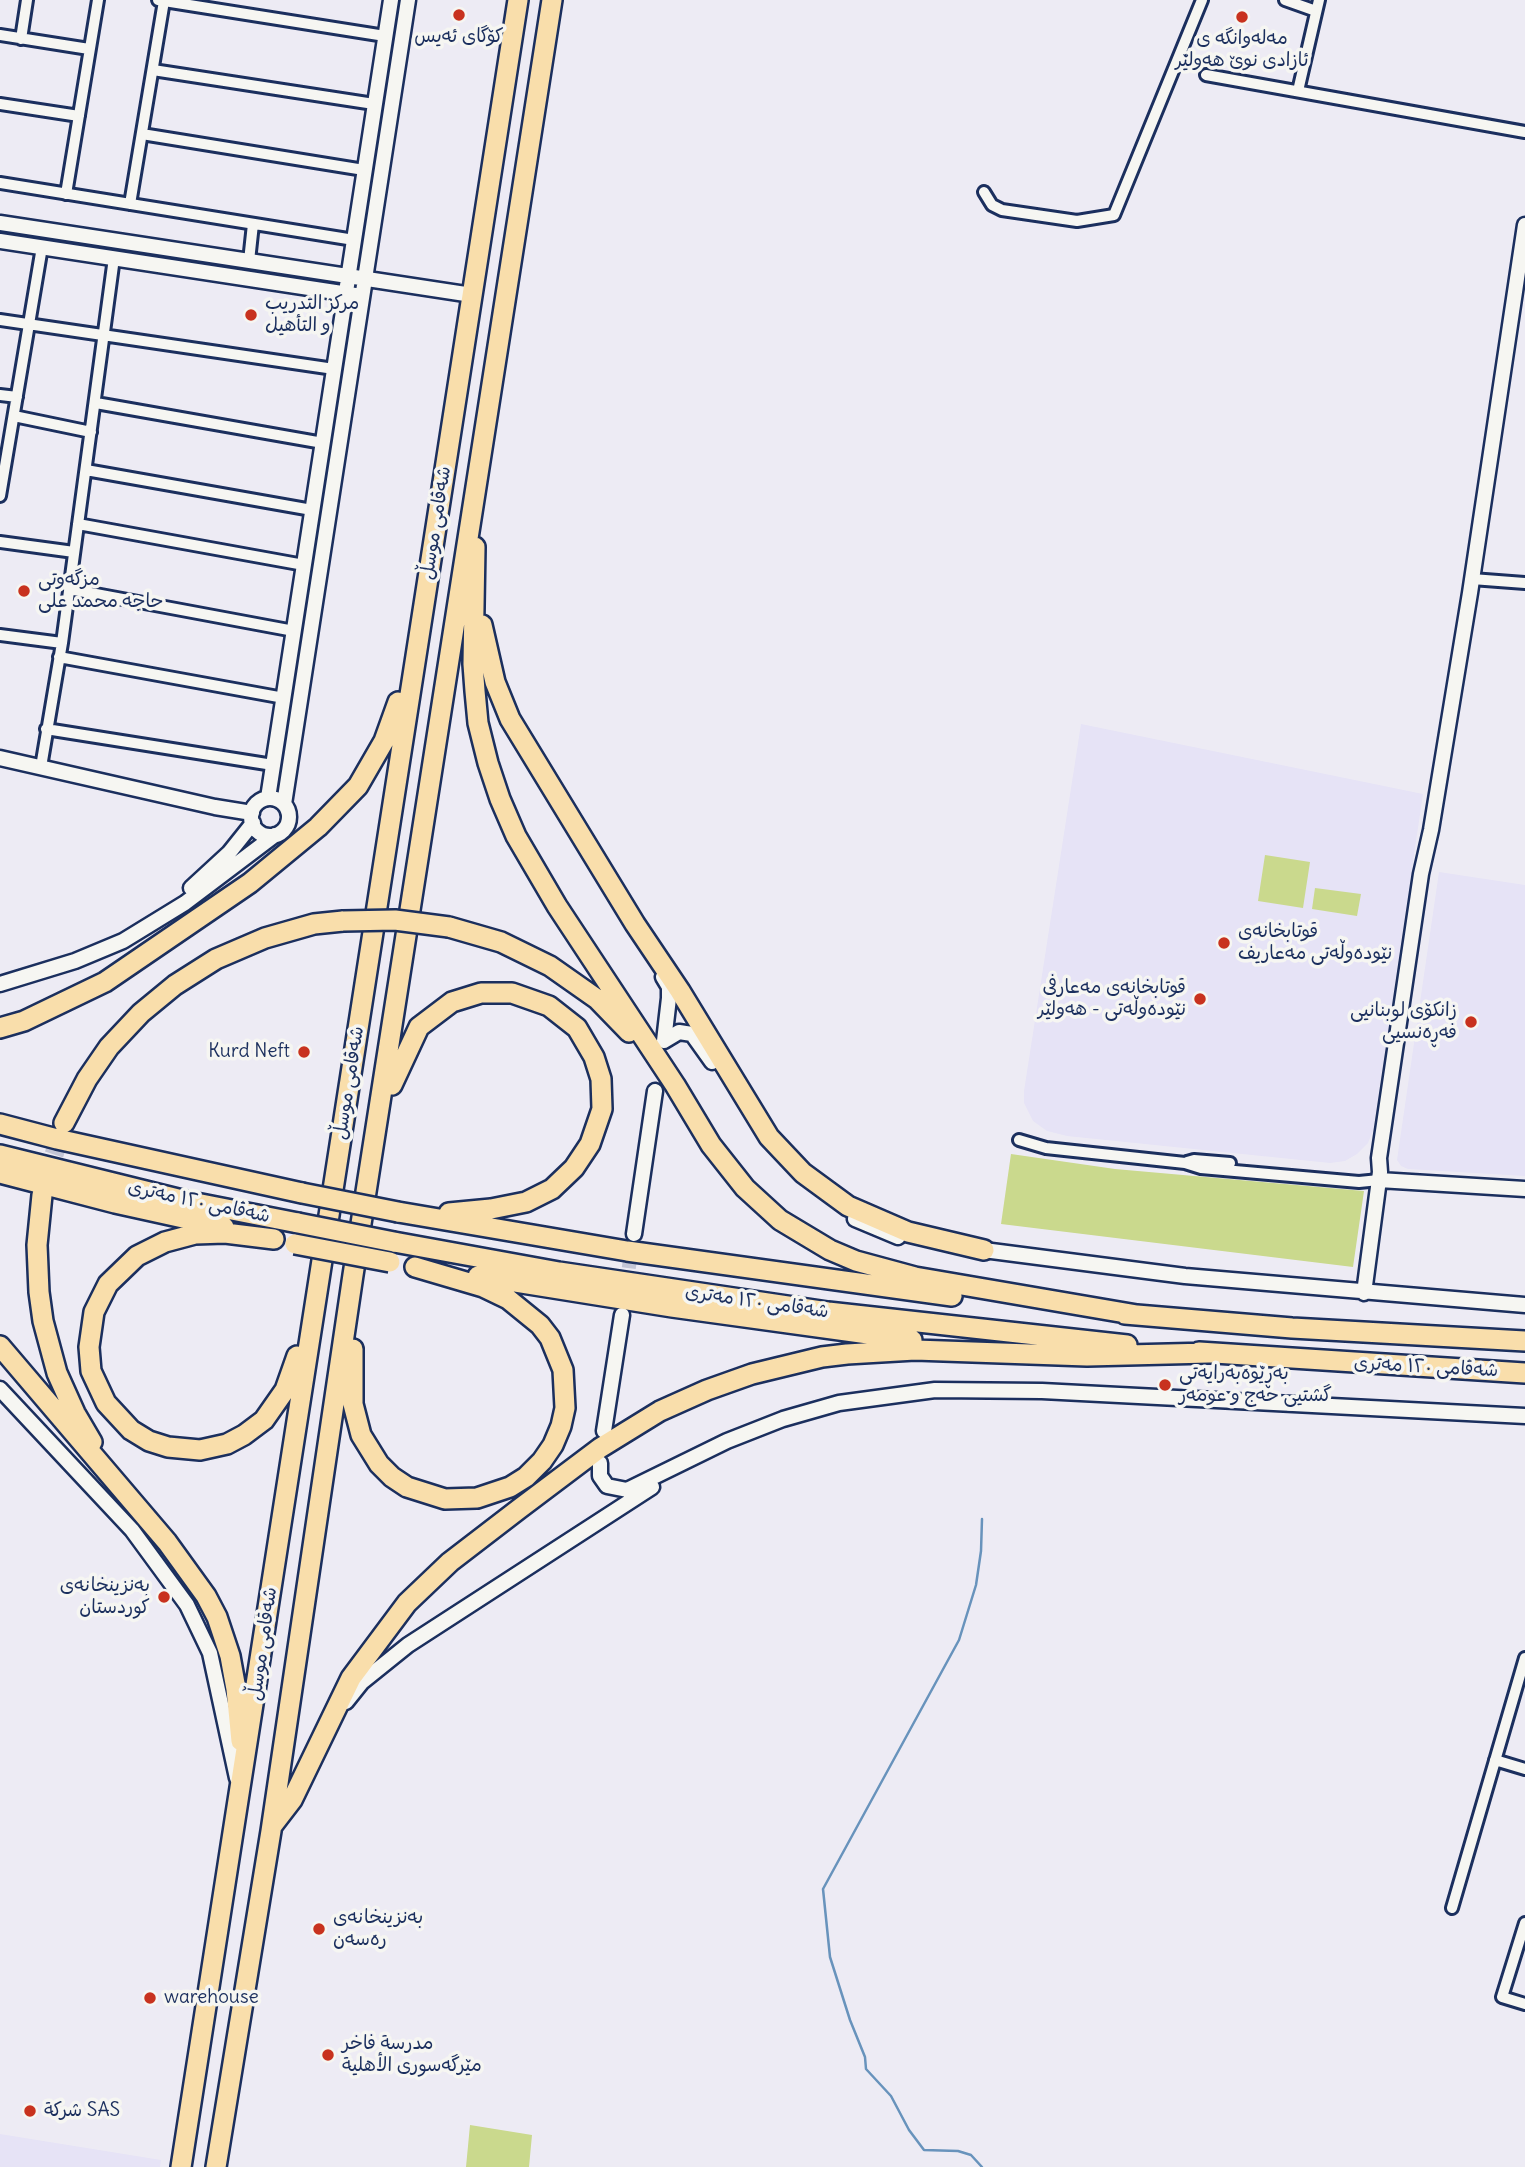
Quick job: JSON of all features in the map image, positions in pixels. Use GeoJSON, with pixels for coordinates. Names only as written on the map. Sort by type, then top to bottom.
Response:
{"type":"FeatureCollection","features":[{"type":"Feature","properties":{"kind":"highway","name":"شەقامی موسڵ"},"geometry":{"type":"LineString","coordinates":[[181,2167],[518,0]]}},
{"type":"Feature","properties":{"kind":"highway","name":"شەقامی موسڵ"},"geometry":{"type":"LineString","coordinates":[[216,2167],[271,1827],[470,519],[552,0]]}},
{"type":"Feature","properties":{"kind":"highway"},"geometry":{"type":"LineString","coordinates":[[470,519],[487,657],[510,719],[755,1115],[779,1149],[797,1167],[848,1206],[881,1222],[921,1236],[984,1250]]}},
{"type":"Feature","properties":{"kind":"highway"},"geometry":{"type":"LineString","coordinates":[[476,568],[473,628],[478,723],[500,799],[516,836],[539,877],[675,1084],[711,1145],[763,1206],[780,1220],[831,1250],[856,1261],[915,1277],[1137,1315]]}},
{"type":"Feature","properties":{"kind":"highway"},"geometry":{"type":"LineString","coordinates":[[0,1028],[71,1001],[116,976],[250,883],[344,801],[358,786],[376,758],[389,729],[403,686],[427,578]]}},
{"type":"Feature","properties":{"kind":"highway"},"geometry":{"type":"LineString","coordinates":[[64,1124],[87,1079],[109,1047],[141,1013],[175,985],[215,959],[265,938],[314,925],[342,921],[395,920],[449,927],[501,942],[561,972],[589,992],[628,1031],[693,1116]]}},
{"type":"Feature","properties":{"kind":"highway"},"geometry":{"type":"LineString","coordinates":[[380,1112],[419,1027],[453,1002],[481,993],[512,993],[529,997],[556,1010],[577,1028],[587,1042],[601,1079],[602,1110],[590,1144],[574,1168],[552,1189],[526,1202],[491,1209],[455,1213],[398,1212]]}},
{"type":"Feature","properties":{"kind":"highway","name":"شەقامی ١٢٠ مەتری"},"geometry":{"type":"LineString","coordinates":[[0,1124],[302,1193],[398,1212],[768,1272],[952,1296],[1137,1315],[1292,1328],[1525,1341]]}},
{"type":"Feature","properties":{"kind":"highway","name":"شەقامی ١٢٠ مەتری"},"geometry":{"type":"LineString","coordinates":[[0,1155],[186,1201],[394,1242],[559,1272],[828,1312],[1022,1335],[1209,1353],[1525,1373]]}},
{"type":"Feature","properties":{"kind":"highway"},"geometry":{"type":"LineString","coordinates":[[0,1173],[295,1244],[415,1267],[787,1324],[1027,1353]]}},
{"type":"Feature","properties":{"kind":"highway"},"geometry":{"type":"LineString","coordinates":[[43,1195],[37,1245],[38,1292],[53,1360],[66,1395],[84,1429],[148,1520]]}},
{"type":"Feature","properties":{"kind":"highway"},"geometry":{"type":"LineString","coordinates":[[274,1239],[225,1233],[177,1238],[146,1250],[121,1269],[108,1284],[93,1312],[89,1359],[91,1371],[106,1403],[131,1430],[149,1441],[169,1447],[200,1450],[226,1444],[264,1420],[279,1402],[290,1379],[320,1270]]}},
{"type":"Feature","properties":{"kind":"highway"},"geometry":{"type":"LineString","coordinates":[[354,1275],[353,1404],[361,1435],[369,1451],[392,1477],[427,1495],[461,1500],[493,1494],[526,1476],[542,1461],[553,1445],[565,1408],[563,1370],[557,1352],[540,1325],[508,1299],[482,1287],[415,1267]]}},
{"type":"Feature","properties":{"kind":"highway"},"geometry":{"type":"LineString","coordinates":[[0,1346],[148,1520],[197,1582],[221,1628],[234,1674],[244,1772]]}},
{"type":"Feature","properties":{"kind":"highway"},"geometry":{"type":"LineString","coordinates":[[271,1827],[292,1800],[321,1737],[360,1664],[407,1603],[450,1562],[580,1462],[660,1411],[741,1377],[822,1357],[915,1350],[1087,1356],[1209,1353]]}},
{"type":"Feature","properties":{"kind":"street"},"geometry":{"type":"LineString","coordinates":[[21,39],[27,0]]}},
{"type":"Feature","properties":{"kind":"street"},"geometry":{"type":"LineString","coordinates":[[66,194],[98,0]]}},
{"type":"Feature","properties":{"kind":"street"},"geometry":{"type":"LineString","coordinates":[[158,0],[189,2],[385,36]]}},
{"type":"Feature","properties":{"kind":"street"},"geometry":{"type":"LineString","coordinates":[[242,13],[243,0]]}},
{"type":"Feature","properties":{"kind":"street"},"geometry":{"type":"LineString","coordinates":[[268,798],[391,0]]}},
{"type":"Feature","properties":{"kind":"street"},"geometry":{"type":"LineString","coordinates":[[284,804],[408,0]]}},
{"type":"Feature","properties":{"kind":"street"},"geometry":{"type":"LineString","coordinates":[[984,192],[992,205],[1002,210],[1077,221],[1114,215],[1202,0]]}},
{"type":"Feature","properties":{"kind":"street"},"geometry":{"type":"LineString","coordinates":[[1285,0],[1317,6],[1298,91]]}},
{"type":"Feature","properties":{"kind":"street"},"geometry":{"type":"LineString","coordinates":[[130,204],[164,1]]}},
{"type":"Feature","properties":{"kind":"street"},"geometry":{"type":"LineString","coordinates":[[0,35],[89,49]]}},
{"type":"Feature","properties":{"kind":"street"},"geometry":{"type":"LineString","coordinates":[[153,69],[374,104]]}},
{"type":"Feature","properties":{"kind":"street"},"geometry":{"type":"LineString","coordinates":[[379,74],[396,76]]}},
{"type":"Feature","properties":{"kind":"street"},"geometry":{"type":"LineString","coordinates":[[1206,75],[1525,132]]}},
{"type":"Feature","properties":{"kind":"street"},"geometry":{"type":"LineString","coordinates":[[0,104],[79,116]]}},
{"type":"Feature","properties":{"kind":"street"},"geometry":{"type":"LineString","coordinates":[[142,134],[365,170]]}},
{"type":"Feature","properties":{"kind":"street"},"geometry":{"type":"LineString","coordinates":[[0,183],[354,240]]}},
{"type":"Feature","properties":{"kind":"street"},"geometry":{"type":"LineString","coordinates":[[0,223],[472,295]]}},
{"type":"Feature","properties":{"kind":"street"},"geometry":{"type":"LineString","coordinates":[[249,261],[253,224]]}},
{"type":"Feature","properties":{"kind":"street"},"geometry":{"type":"LineString","coordinates":[[1364,1293],[1376,1177],[1385,1161],[1396,1069],[1428,875],[1431,830],[1525,225]]}},
{"type":"Feature","properties":{"kind":"street"},"geometry":{"type":"LineString","coordinates":[[0,241],[363,296]]}},
{"type":"Feature","properties":{"kind":"street"},"geometry":{"type":"LineString","coordinates":[[0,496],[42,247]]}},
{"type":"Feature","properties":{"kind":"street"},"geometry":{"type":"LineString","coordinates":[[41,767],[62,643],[114,258]]}},
{"type":"Feature","properties":{"kind":"street"},"geometry":{"type":"LineString","coordinates":[[0,320],[334,369]]}},
{"type":"Feature","properties":{"kind":"street"},"geometry":{"type":"LineString","coordinates":[[0,395],[17,397]]}},
{"type":"Feature","properties":{"kind":"street"},"geometry":{"type":"LineString","coordinates":[[96,402],[323,443]]}},
{"type":"Feature","properties":{"kind":"street"},"geometry":{"type":"LineString","coordinates":[[13,416],[92,432]]}},
{"type":"Feature","properties":{"kind":"street"},"geometry":{"type":"LineString","coordinates":[[86,470],[312,510]]}},
{"type":"Feature","properties":{"kind":"street"},"geometry":{"type":"LineString","coordinates":[[78,524],[304,565]]}},
{"type":"Feature","properties":{"kind":"street"},"geometry":{"type":"LineString","coordinates":[[309,531],[326,534]]}},
{"type":"Feature","properties":{"kind":"street"},"geometry":{"type":"LineString","coordinates":[[0,541],[74,552]]}},
{"type":"Feature","properties":{"kind":"street"},"geometry":{"type":"LineString","coordinates":[[1472,579],[1525,583]]}},
{"type":"Feature","properties":{"kind":"street"},"geometry":{"type":"LineString","coordinates":[[69,589],[294,631]]}},
{"type":"Feature","properties":{"kind":"street"},"geometry":{"type":"LineString","coordinates":[[0,635],[62,643]]}},
{"type":"Feature","properties":{"kind":"street"},"geometry":{"type":"LineString","coordinates":[[59,657],[284,698]]}},
{"type":"Feature","properties":{"kind":"street"},"geometry":{"type":"LineString","coordinates":[[46,729],[273,765]]}},
{"type":"Feature","properties":{"kind":"street"},"geometry":{"type":"LineString","coordinates":[[0,758],[215,807],[252,818],[264,834],[275,835]]}},
{"type":"Feature","properties":{"kind":"street"},"geometry":{"type":"LineString","coordinates":[[0,975],[75,952],[150,917],[186,892],[240,841],[258,803],[268,798],[280,800],[284,804],[289,816],[281,832],[184,902],[123,941],[75,961],[0,984]]}},
{"type":"Feature","properties":{"kind":"street"},"geometry":{"type":"LineString","coordinates":[[639,931],[669,988],[664,1041],[679,1032],[696,1037],[768,1147],[796,1178],[835,1207],[862,1222],[899,1237],[946,1246],[1158,1273],[1525,1305]]}},
{"type":"Feature","properties":{"kind":"street"},"geometry":{"type":"LineString","coordinates":[[634,1234],[655,1091]]}},
{"type":"Feature","properties":{"kind":"street"},"geometry":{"type":"LineString","coordinates":[[1019,1140],[1046,1148],[1185,1163],[1200,1168],[1359,1182],[1376,1177],[1525,1188]]}},
{"type":"Feature","properties":{"kind":"street"},"geometry":{"type":"LineString","coordinates":[[604,1431],[622,1315]]}},
{"type":"Feature","properties":{"kind":"street"},"geometry":{"type":"LineString","coordinates":[[0,1389],[132,1530],[187,1605],[210,1653],[241,1794]]}},
{"type":"Feature","properties":{"kind":"street"},"geometry":{"type":"LineString","coordinates":[[600,1462],[600,1476],[607,1486],[616,1490],[627,1490],[747,1432],[818,1409],[884,1396],[935,1390],[1042,1391],[1525,1416]]}},
{"type":"Feature","properties":{"kind":"street"},"geometry":{"type":"LineString","coordinates":[[321,1737],[362,1682],[398,1652],[708,1451]]}},
{"type":"Feature","properties":{"kind":"street"},"geometry":{"type":"LineString","coordinates":[[1451,1908],[1522,1678],[1525,1658]]}},
{"type":"Feature","properties":{"kind":"street"},"geometry":{"type":"LineString","coordinates":[[1495,1760],[1525,1769]]}},
{"type":"Feature","properties":{"kind":"street"},"geometry":{"type":"LineString","coordinates":[[1525,1923],[1502,1997],[1525,2004]]}},
{"type":"Feature","properties":{"kind":"shaded area","name":"قوتابخانەی نێودەوڵەتی مەعاریف"},"geometry":{"type":"Polygon","coordinates":[[[1081,724],[1423,794],[1373,1130],[1368,1143],[1357,1154],[1345,1161],[1330,1163],[1067,1136],[1047,1131],[1033,1121],[1024,1103],[1024,1091],[1081,724]]]}},
{"type":"Feature","properties":{"kind":"shaded area","name":"زانکۆی لوبنانیی فەڕەنسیی"},"geometry":{"type":"Polygon","coordinates":[[[1439,872],[1525,885],[1525,1176],[1408,1169],[1401,1166],[1397,1160],[1439,872]]]}},
{"type":"Feature","properties":{"kind":"shaded area"},"geometry":{"type":"Polygon","coordinates":[[[0,2134],[161,2160],[160,2167],[0,2167],[0,2134]]]}},
{"type":"Feature","properties":{"kind":"green space"},"geometry":{"type":"Polygon","coordinates":[[[1265,855],[1310,862],[1303,908],[1258,901],[1265,855]]]}},
{"type":"Feature","properties":{"kind":"green space"},"geometry":{"type":"Polygon","coordinates":[[[1315,888],[1361,894],[1357,916],[1312,909],[1315,888]]]}},
{"type":"Feature","properties":{"kind":"green space"},"geometry":{"type":"Polygon","coordinates":[[[1011,1154],[1115,1169],[1364,1191],[1353,1267],[1001,1224],[1011,1154]]]}},
{"type":"Feature","properties":{"kind":"green space"},"geometry":{"type":"Polygon","coordinates":[[[470,2125],[532,2135],[529,2167],[466,2167],[470,2125]]]}},
{"type":"Feature","properties":{"kind":"waterway"},"geometry":{"type":"LineString","coordinates":[[982,1519],[976,1585],[959,1640],[823,1889],[830,1957],[865,2057],[866,2069],[891,2096],[909,2130],[924,2150],[958,2151],[971,2155],[982,2167]]}},
{"type":"Feature","properties":{"kind":"tunnel"},"geometry":{"type":"LineString","coordinates":[[45,1182],[64,1124]]}},
{"type":"Feature","properties":{"kind":"tunnel"},"geometry":{"type":"LineString","coordinates":[[626,1289],[632,1244]]}},
{"type":"Feature","properties":{"kind":"place","name":"کۆگای ئەیس"},"geometry":{"type":"Point","coordinates":[459,15]}},
{"type":"Feature","properties":{"kind":"place","name":"مەلەوانگە ی ئازادی نوێ هەولێر"},"geometry":{"type":"Point","coordinates":[1242,17]}},
{"type":"Feature","properties":{"kind":"place","name":"مركز التدريب و التأهيل"},"geometry":{"type":"Point","coordinates":[251,315]}},
{"type":"Feature","properties":{"kind":"place","name":"مزگه‌وتی حاجه‌ محمد علی"},"geometry":{"type":"Point","coordinates":[24,591]}},
{"type":"Feature","properties":{"kind":"place","name":"قوتابخانەی نێودەوڵەتی مەعاریف"},"geometry":{"type":"Point","coordinates":[1224,943]}},
{"type":"Feature","properties":{"kind":"place","name":"قوتابخانەی مەعارفی نێودەوڵەتی - هەولێر"},"geometry":{"type":"Point","coordinates":[1200,999]}},
{"type":"Feature","properties":{"kind":"place","name":"زانکۆی لوبنانیی فەڕەنسیی"},"geometry":{"type":"Point","coordinates":[1471,1022]}},
{"type":"Feature","properties":{"kind":"place","name":"Kurd Neft"},"geometry":{"type":"Point","coordinates":[304,1052]}},
{"type":"Feature","properties":{"kind":"place","name":"بەڕێوەبەرایەتی گشتیی حەج و عومەر"},"geometry":{"type":"Point","coordinates":[1165,1385]}},
{"type":"Feature","properties":{"kind":"place","name":"بەنزینخانەی کوردستان"},"geometry":{"type":"Point","coordinates":[164,1597]}},
{"type":"Feature","properties":{"kind":"place","name":"بەنزینخانەی رەسەن"},"geometry":{"type":"Point","coordinates":[319,1929]}},
{"type":"Feature","properties":{"kind":"place","name":"warehouse"},"geometry":{"type":"Point","coordinates":[150,1998]}},
{"type":"Feature","properties":{"kind":"place","name":"مدرسة فاخر مێرگەسوری الأهلية"},"geometry":{"type":"Point","coordinates":[328,2055]}},
{"type":"Feature","properties":{"kind":"place","name":"شركة SAS"},"geometry":{"type":"Point","coordinates":[30,2111]}}]}
